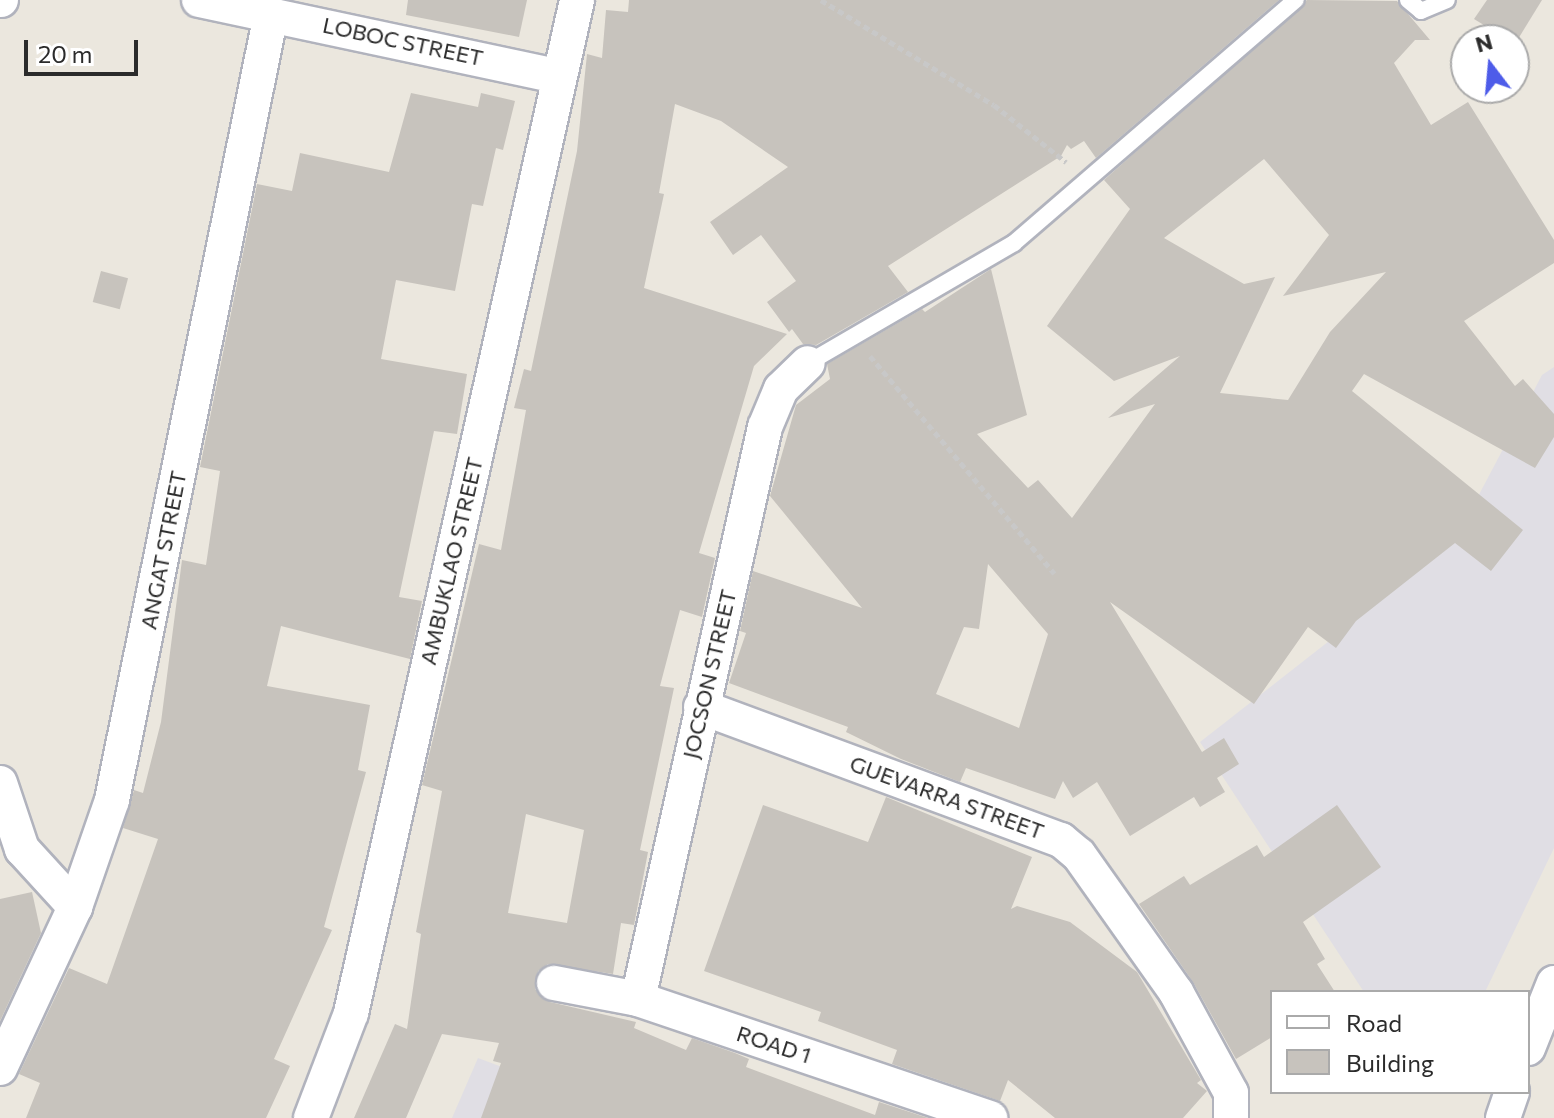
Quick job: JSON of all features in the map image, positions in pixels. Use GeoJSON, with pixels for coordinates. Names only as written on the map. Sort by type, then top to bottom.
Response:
{"type":"FeatureCollection","features":[{"type":"Feature","properties":{"kind":"street","name":"LOBOC STREET"},"geometry":{"type":"LineString","coordinates":[[199,0],[558,76]]}},
{"type":"Feature","properties":{"kind":"street","name":"AMBUKLAO STREET"},"geometry":{"type":"LineString","coordinates":[[311,1118],[351,1013],[577,0]]}},
{"type":"Feature","properties":{"kind":"street","name":"ANGAT STREET"},"geometry":{"type":"LineString","coordinates":[[0,1068],[75,907],[112,800],[271,14]]}},
{"type":"Feature","properties":{"kind":"street","name":"JOCSON STREET"},"geometry":{"type":"LineString","coordinates":[[638,999],[701,707],[771,408],[808,363]]}},
{"type":"Feature","properties":{"kind":"street","name":"GUEVARRA STREET"},"geometry":{"type":"LineString","coordinates":[[701,707],[1061,840],[1079,855],[1176,992],[1231,1093],[1231,1118]]}},
{"type":"Feature","properties":{"kind":"street"},"geometry":{"type":"LineString","coordinates":[[0,783],[22,849],[75,907]]}},
{"type":"Feature","properties":{"kind":"street","name":"ROAD 1"},"geometry":{"type":"LineString","coordinates":[[554,983],[638,999],[990,1118]]}},
{"type":"Feature","properties":{"kind":"street"},"geometry":{"type":"LineString","coordinates":[[1530,1043],[1554,983]]}},
{"type":"Feature","properties":{"kind":"street"},"geometry":{"type":"LineString","coordinates":[[1503,1118],[1511,1094]]}},
{"type":"Feature","properties":{"kind":"lane"},"geometry":{"type":"LineString","coordinates":[[808,363],[852,334],[982,264],[1085,182],[1296,0]]}},
{"type":"Feature","properties":{"kind":"lane"},"geometry":{"type":"LineString","coordinates":[[1408,0],[1421,11],[1447,0]]}},
{"type":"Feature","properties":{"kind":"path"},"geometry":{"type":"LineString","coordinates":[[821,0],[994,105],[1052,148],[1085,182]]}},
{"type":"Feature","properties":{"kind":"path"},"geometry":{"type":"LineString","coordinates":[[852,334],[1054,573]]}},
{"type":"Feature","properties":{"kind":"shaded area"},"geometry":{"type":"Polygon","coordinates":[[[1554,367],[1554,848],[1486,990],[1363,990],[1200,742],[1453,544],[1542,375],[1554,367]]]}},
{"type":"Feature","properties":{"kind":"shaded area"},"geometry":{"type":"Polygon","coordinates":[[[478,1058],[639,1118],[452,1118],[478,1058]]]}},
{"type":"Feature","properties":{"kind":"building"},"geometry":{"type":"Polygon","coordinates":[[[408,0],[527,0],[519,37],[406,15],[408,0]]]}},
{"type":"Feature","properties":{"kind":"building"},"geometry":{"type":"Polygon","coordinates":[[[629,0],[1279,0],[1096,158],[1084,141],[1071,149],[1067,145],[1061,156],[888,266],[908,292],[816,345],[803,344],[792,329],[789,332],[767,302],[796,281],[761,235],[733,255],[710,222],[788,167],[721,121],[675,104],[659,193],[664,194],[644,288],[787,334],[754,366],[699,553],[715,558],[702,617],[680,610],[660,686],[674,688],[640,850],[648,852],[634,925],[621,923],[613,974],[548,964],[538,971],[535,989],[550,1002],[636,1022],[634,1028],[686,1050],[692,1038],[735,1053],[749,1059],[746,1067],[875,1115],[879,1102],[928,1118],[481,1118],[501,1063],[493,1061],[499,1043],[442,1034],[406,1118],[354,1118],[395,1024],[407,1029],[421,934],[416,932],[442,791],[422,785],[479,544],[501,550],[526,410],[514,408],[524,369],[531,371],[577,151],[587,54],[602,58],[606,10],[628,12],[629,0]],[[526,814],[508,913],[567,923],[584,830],[526,814]]]}},
{"type":"Feature","properties":{"kind":"building"},"geometry":{"type":"Polygon","coordinates":[[[1307,0],[1397,1],[1430,40],[1415,40],[1394,63],[1431,125],[1469,104],[1554,240],[1554,263],[1464,321],[1515,386],[1523,379],[1554,414],[1554,437],[1535,468],[1364,374],[1352,391],[1523,530],[1491,571],[1455,543],[1356,621],[1336,648],[1308,627],[1254,704],[1110,602],[1202,752],[1224,738],[1239,764],[1217,778],[1225,792],[1200,807],[1194,797],[1130,836],[1097,782],[1073,798],[1063,781],[1055,799],[966,768],[960,782],[901,759],[846,732],[848,727],[729,683],[746,633],[740,631],[753,571],[862,608],[770,496],[796,405],[830,379],[827,364],[922,309],[925,312],[991,269],[1027,415],[977,434],[1028,488],[1038,480],[1072,518],[1155,404],[1108,418],[1180,356],[1114,381],[1047,326],[1130,209],[1104,180],[1307,0]],[[1264,159],[1164,238],[1244,284],[1275,277],[1220,393],[1288,400],[1330,332],[1386,272],[1283,296],[1329,235],[1264,159]],[[988,564],[979,629],[964,627],[936,694],[1019,728],[1048,634],[988,564]]]}},
{"type":"Feature","properties":{"kind":"building"},"geometry":{"type":"Polygon","coordinates":[[[1487,0],[1542,0],[1527,24],[1482,24],[1474,19],[1487,0]]]}},
{"type":"Feature","properties":{"kind":"building"},"geometry":{"type":"Polygon","coordinates":[[[411,93],[478,107],[481,93],[515,101],[503,150],[496,148],[483,206],[472,204],[455,291],[396,280],[381,359],[467,374],[457,434],[434,431],[399,597],[422,601],[410,659],[281,626],[267,686],[370,705],[358,770],[366,772],[324,927],[332,930],[274,1059],[290,1066],[266,1118],[26,1118],[40,1083],[19,1074],[69,968],[107,984],[158,839],[123,828],[134,790],[143,793],[161,722],[182,560],[206,565],[220,471],[200,467],[257,184],[292,191],[300,153],[389,172],[411,93]]]}},
{"type":"Feature","properties":{"kind":"building"},"geometry":{"type":"Polygon","coordinates":[[[101,271],[128,278],[120,309],[93,302],[101,271]]]}},
{"type":"Feature","properties":{"kind":"building"},"geometry":{"type":"Polygon","coordinates":[[[886,797],[1032,857],[1011,909],[1017,906],[1070,922],[1137,972],[1201,1080],[1197,1083],[1207,1091],[1183,1118],[1055,1118],[1008,1080],[1000,1101],[892,1064],[897,1050],[818,1021],[821,1012],[704,971],[763,805],[868,842],[886,797]]]}},
{"type":"Feature","properties":{"kind":"building"},"geometry":{"type":"Polygon","coordinates":[[[1337,805],[1381,867],[1303,922],[1325,959],[1317,964],[1334,990],[1270,990],[1270,1038],[1236,1059],[1193,982],[1139,904],[1184,876],[1190,885],[1257,845],[1264,857],[1337,805]]]}},
{"type":"Feature","properties":{"kind":"building"},"geometry":{"type":"Polygon","coordinates":[[[32,892],[41,933],[0,1021],[0,899],[32,892]]]}}]}
